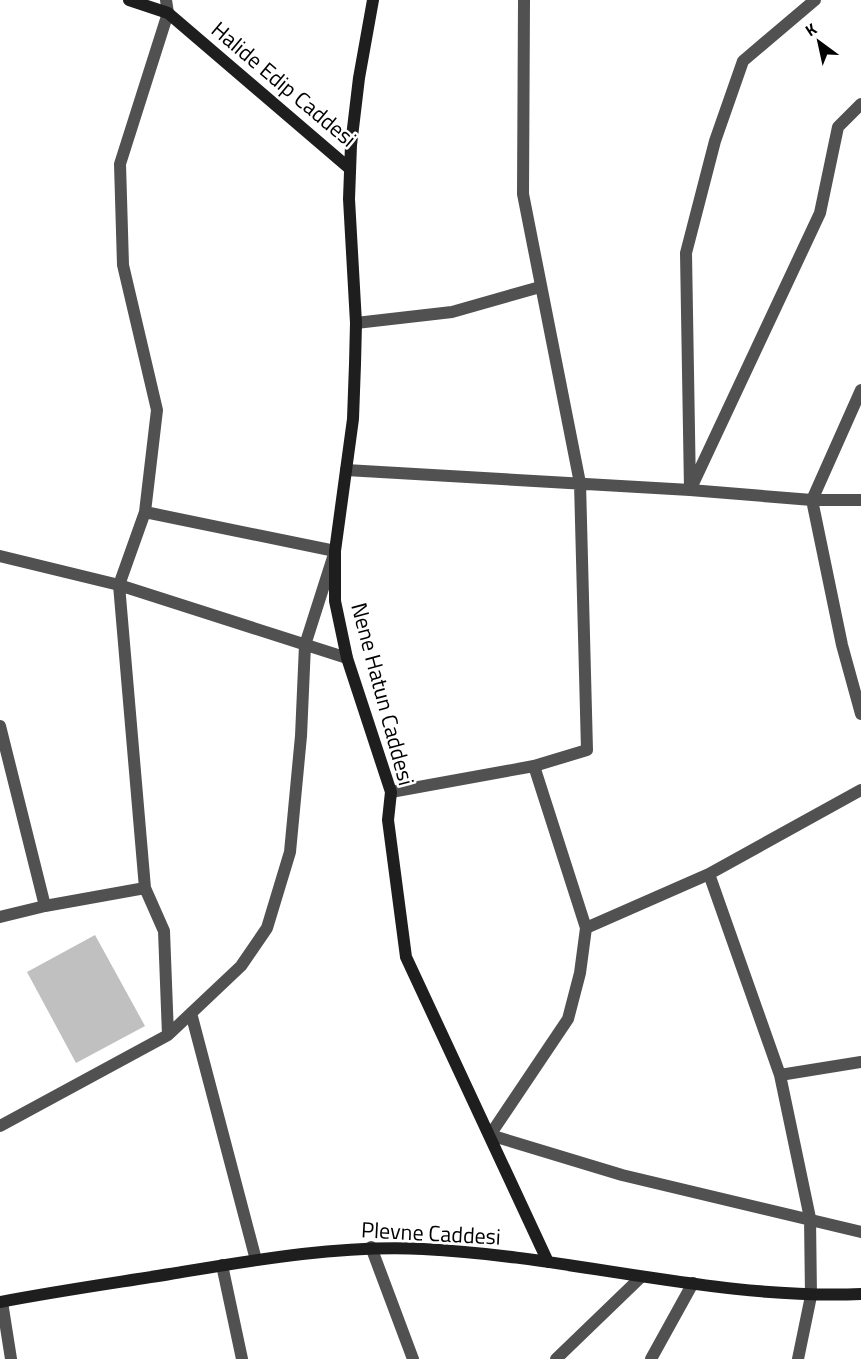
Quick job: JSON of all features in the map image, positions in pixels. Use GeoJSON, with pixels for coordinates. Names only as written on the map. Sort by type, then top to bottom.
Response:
{"type":"FeatureCollection","features":[{"type":"Feature","properties":{"kind":"street","name":"Halide Edip Caddesi"},"geometry":{"type":"LineString","coordinates":[[129,0],[168,13],[350,168]]}},
{"type":"Feature","properties":{"kind":"street"},"geometry":{"type":"LineString","coordinates":[[166,0],[168,13],[120,164],[123,265],[157,410],[145,512],[119,585],[145,888],[164,931],[168,1035]]}},
{"type":"Feature","properties":{"kind":"street","name":"Nene Hatun Caddesi"},"geometry":{"type":"LineString","coordinates":[[373,0],[359,78],[350,168],[356,323],[353,419],[335,551],[335,601],[347,658],[391,792],[388,820],[406,957],[548,1263]]}},
{"type":"Feature","properties":{"kind":"street"},"geometry":{"type":"LineString","coordinates":[[391,792],[534,766],[587,750],[580,483],[523,194],[524,0]]}},
{"type":"Feature","properties":{"kind":"street"},"geometry":{"type":"LineString","coordinates":[[690,490],[686,253],[715,141],[743,61],[815,0]]}},
{"type":"Feature","properties":{"kind":"street"},"geometry":{"type":"LineString","coordinates":[[690,490],[820,213],[837,127],[861,104]]}},
{"type":"Feature","properties":{"kind":"street"},"geometry":{"type":"LineString","coordinates":[[356,323],[452,312],[540,287]]}},
{"type":"Feature","properties":{"kind":"street"},"geometry":{"type":"LineString","coordinates":[[861,390],[812,500],[842,645],[861,714]]}},
{"type":"Feature","properties":{"kind":"street"},"geometry":{"type":"LineString","coordinates":[[346,470],[690,490],[812,500],[861,500]]}},
{"type":"Feature","properties":{"kind":"street"},"geometry":{"type":"LineString","coordinates":[[0,1126],[168,1035],[241,966],[267,928],[290,852],[301,736],[305,645],[335,551],[145,512]]}},
{"type":"Feature","properties":{"kind":"street"},"geometry":{"type":"LineString","coordinates":[[0,556],[119,585],[347,658]]}},
{"type":"Feature","properties":{"kind":"street"},"geometry":{"type":"LineString","coordinates":[[0,726],[45,906]]}},
{"type":"Feature","properties":{"kind":"street"},"geometry":{"type":"LineString","coordinates":[[534,766],[586,928],[580,973],[568,1019],[490,1135],[622,1175],[861,1232]]}},
{"type":"Feature","properties":{"kind":"street"},"geometry":{"type":"LineString","coordinates":[[586,928],[709,874],[861,790]]}},
{"type":"Feature","properties":{"kind":"street"},"geometry":{"type":"LineString","coordinates":[[709,874],[780,1075],[810,1218],[811,1296],[798,1359]]}},
{"type":"Feature","properties":{"kind":"street"},"geometry":{"type":"LineString","coordinates":[[0,917],[45,906],[145,888]]}},
{"type":"Feature","properties":{"kind":"street"},"geometry":{"type":"LineString","coordinates":[[191,1013],[256,1260]]}},
{"type":"Feature","properties":{"kind":"street"},"geometry":{"type":"LineString","coordinates":[[780,1075],[861,1062]]}},
{"type":"Feature","properties":{"kind":"street"},"geometry":{"type":"LineString","coordinates":[[371,1247],[413,1359]]}},
{"type":"Feature","properties":{"kind":"street","name":"Plevne Caddesi"},"geometry":{"type":"LineString","coordinates":[[1,1302],[222,1265],[371,1247],[426,1249],[548,1263],[640,1278],[811,1296],[861,1294]]}},
{"type":"Feature","properties":{"kind":"street"},"geometry":{"type":"LineString","coordinates":[[222,1265],[242,1359]]}},
{"type":"Feature","properties":{"kind":"street"},"geometry":{"type":"LineString","coordinates":[[556,1359],[640,1278]]}},
{"type":"Feature","properties":{"kind":"street"},"geometry":{"type":"LineString","coordinates":[[651,1359],[693,1283]]}},
{"type":"Feature","properties":{"kind":"street"},"geometry":{"type":"LineString","coordinates":[[1,1302],[11,1359]]}},
{"type":"Feature","properties":{"kind":"building"},"geometry":{"type":"Polygon","coordinates":[[[95,935],[145,1026],[76,1063],[27,972],[95,935]]]}}]}
